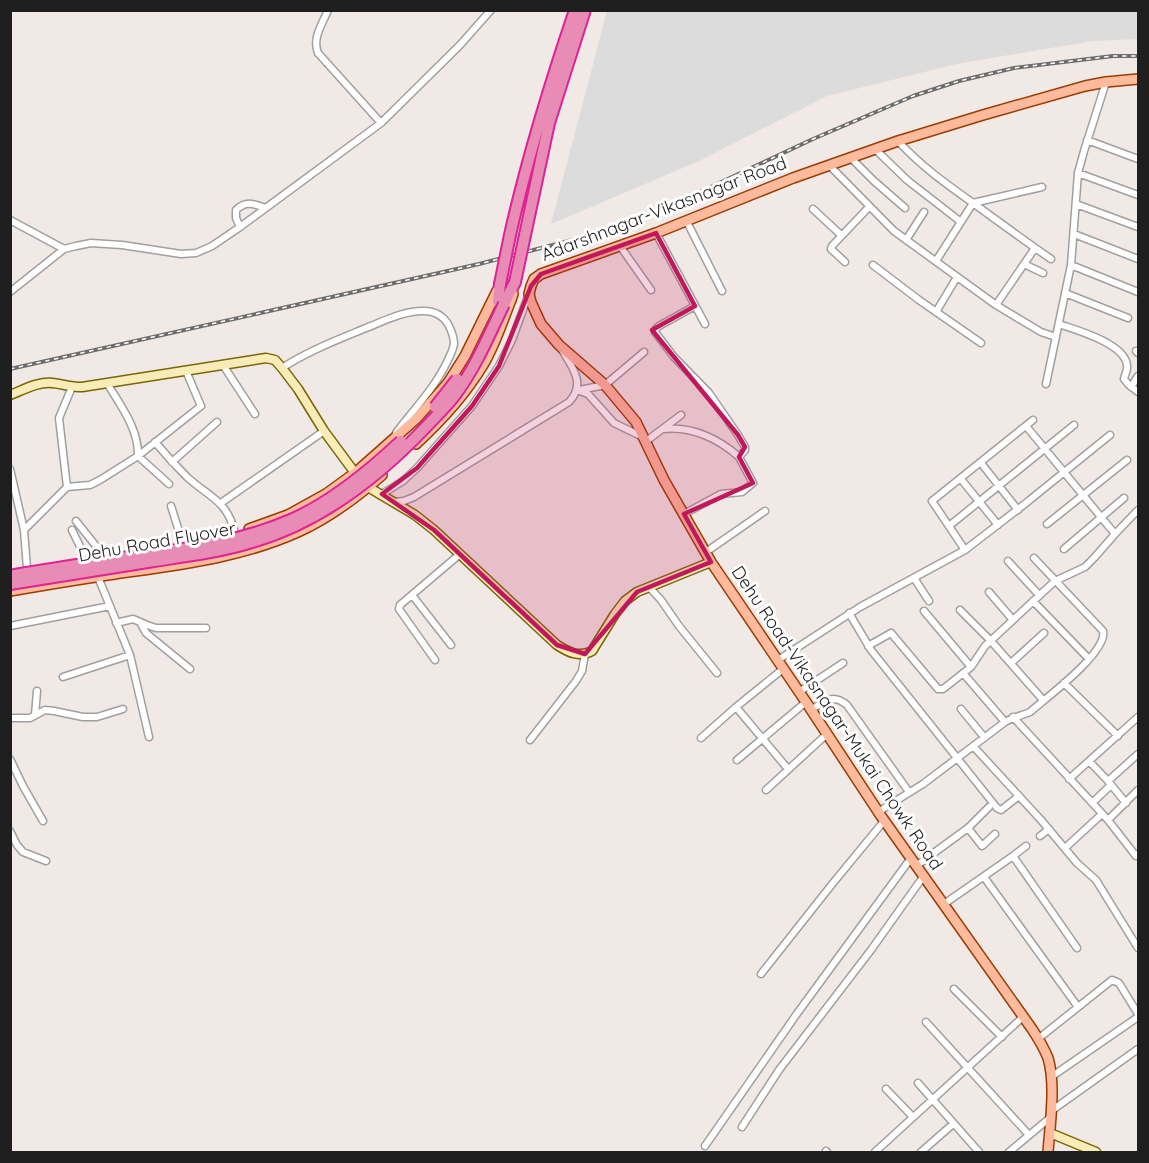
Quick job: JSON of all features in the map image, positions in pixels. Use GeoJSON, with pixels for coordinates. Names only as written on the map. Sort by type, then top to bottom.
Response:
{"type":"FeatureCollection","features":[{"type":"Feature","properties":{"kind":"highway","name":"Dehu Road Flyover"},"geometry":{"type":"LineString","coordinates":[[10,584],[220,550],[254,542],[317,516],[344,498],[415,438],[448,403],[466,378],[477,360],[501,303],[500,284],[527,167],[575,10]]}},
{"type":"Feature","properties":{"kind":"highway","name":"Dehu Road Flyover"},"geometry":{"type":"LineString","coordinates":[[10,576],[201,546],[265,530],[324,502],[395,447],[423,420],[453,385],[515,282],[549,123],[585,10]]}},
{"type":"Feature","properties":{"kind":"main road","name":"Adarshnagar-Vikasnagar Road"},"geometry":{"type":"LineString","coordinates":[[529,294],[534,279],[541,274],[656,233],[829,165],[898,141],[1039,99],[1106,82],[1138,79]]}},
{"type":"Feature","properties":{"kind":"main road"},"geometry":{"type":"LineString","coordinates":[[10,591],[201,561],[259,546],[298,532],[317,522],[368,487],[437,425],[464,394],[493,345],[511,300],[515,282]]}},
{"type":"Feature","properties":{"kind":"main road"},"geometry":{"type":"LineString","coordinates":[[10,571],[183,544],[236,533],[255,528],[303,508],[355,473],[416,419],[448,383],[470,347],[500,284]]}},
{"type":"Feature","properties":{"kind":"main road"},"geometry":{"type":"LineString","coordinates":[[529,294],[541,324],[559,345],[604,385],[636,422],[664,480],[711,562]]}},
{"type":"Feature","properties":{"kind":"main road","name":"Dehu Road-Vikasnagar-Mukai Chowk Road"},"geometry":{"type":"LineString","coordinates":[[711,562],[884,821],[1024,1016],[1038,1039],[1048,1060],[1051,1077],[1048,1152]]}},
{"type":"Feature","properties":{"kind":"street"},"geometry":{"type":"LineString","coordinates":[[328,10],[316,40],[318,54],[381,123]]}},
{"type":"Feature","properties":{"kind":"street"},"geometry":{"type":"LineString","coordinates":[[10,292],[64,249],[83,244],[122,246],[173,253],[196,253],[212,246],[381,123],[460,45],[491,10]]}},
{"type":"Feature","properties":{"kind":"street"},"geometry":{"type":"LineString","coordinates":[[1046,384],[1071,265],[1078,173],[1106,82]]}},
{"type":"Feature","properties":{"kind":"street"},"geometry":{"type":"LineString","coordinates":[[1087,140],[1138,159]]}},
{"type":"Feature","properties":{"kind":"street"},"geometry":{"type":"LineString","coordinates":[[898,141],[922,166],[1052,259]]}},
{"type":"Feature","properties":{"kind":"street"},"geometry":{"type":"LineString","coordinates":[[875,149],[915,187],[961,222]]}},
{"type":"Feature","properties":{"kind":"street"},"geometry":{"type":"LineString","coordinates":[[851,158],[904,208]]}},
{"type":"Feature","properties":{"kind":"street"},"geometry":{"type":"LineString","coordinates":[[829,165],[894,231],[996,305],[1041,332],[1056,337]]}},
{"type":"Feature","properties":{"kind":"street"},"geometry":{"type":"LineString","coordinates":[[1078,173],[1138,195]]}},
{"type":"Feature","properties":{"kind":"street"},"geometry":{"type":"LineString","coordinates":[[936,261],[973,203],[1042,187]]}},
{"type":"Feature","properties":{"kind":"street"},"geometry":{"type":"LineString","coordinates":[[240,227],[236,218],[236,210],[241,206],[247,203],[266,208]]}},
{"type":"Feature","properties":{"kind":"street"},"geometry":{"type":"LineString","coordinates":[[1076,204],[1138,228]]}},
{"type":"Feature","properties":{"kind":"street"},"geometry":{"type":"LineString","coordinates":[[845,262],[831,249],[841,235],[869,207]]}},
{"type":"Feature","properties":{"kind":"street"},"geometry":{"type":"LineString","coordinates":[[813,209],[841,235]]}},
{"type":"Feature","properties":{"kind":"street"},"geometry":{"type":"LineString","coordinates":[[906,240],[924,212]]}},
{"type":"Feature","properties":{"kind":"street"},"geometry":{"type":"LineString","coordinates":[[10,220],[64,249]]}},
{"type":"Feature","properties":{"kind":"street"},"geometry":{"type":"LineString","coordinates":[[686,220],[722,291]]}},
{"type":"Feature","properties":{"kind":"street"},"geometry":{"type":"LineString","coordinates":[[656,233],[705,324]]}},
{"type":"Feature","properties":{"kind":"street"},"geometry":{"type":"LineString","coordinates":[[1074,234],[1138,259]]}},
{"type":"Feature","properties":{"kind":"street"},"geometry":{"type":"LineString","coordinates":[[620,246],[651,290]]}},
{"type":"Feature","properties":{"kind":"street"},"geometry":{"type":"LineString","coordinates":[[996,305],[1035,248]]}},
{"type":"Feature","properties":{"kind":"street"},"geometry":{"type":"LineString","coordinates":[[1024,264],[1043,273]]}},
{"type":"Feature","properties":{"kind":"street"},"geometry":{"type":"LineString","coordinates":[[873,265],[981,343]]}},
{"type":"Feature","properties":{"kind":"street"},"geometry":{"type":"LineString","coordinates":[[1071,265],[1138,292]]}},
{"type":"Feature","properties":{"kind":"street"},"geometry":{"type":"LineString","coordinates":[[936,312],[957,277]]}},
{"type":"Feature","properties":{"kind":"street"},"geometry":{"type":"LineString","coordinates":[[1065,293],[1128,318]]}},
{"type":"Feature","properties":{"kind":"street"},"geometry":{"type":"LineString","coordinates":[[382,495],[417,468],[472,406],[499,366],[512,340],[529,294]]}},
{"type":"Feature","properties":{"kind":"street"},"geometry":{"type":"LineString","coordinates":[[695,306],[660,326],[655,332],[674,357],[709,393],[738,435],[745,447],[739,457]]}},
{"type":"Feature","properties":{"kind":"street"},"geometry":{"type":"LineString","coordinates":[[282,368],[315,349],[397,316],[424,311],[440,315],[453,335],[454,345],[449,357],[421,403],[384,447]]}},
{"type":"Feature","properties":{"kind":"street"},"geometry":{"type":"LineString","coordinates":[[1059,324],[1103,341],[1121,354],[1127,367],[1124,379],[1138,392]]}},
{"type":"Feature","properties":{"kind":"street"},"geometry":{"type":"LineString","coordinates":[[394,501],[404,501],[414,497],[563,407],[575,396],[577,380],[559,345]]}},
{"type":"Feature","properties":{"kind":"street"},"geometry":{"type":"LineString","coordinates":[[577,390],[604,385],[644,352]]}},
{"type":"Feature","properties":{"kind":"street"},"geometry":{"type":"LineString","coordinates":[[10,395],[44,382],[82,387],[270,358],[275,360],[298,389],[355,473],[368,487],[394,501],[434,530],[557,645],[578,654],[585,654],[582,671],[576,681],[530,740]]}},
{"type":"Feature","properties":{"kind":"street"},"geometry":{"type":"LineString","coordinates":[[223,365],[255,414]]}},
{"type":"Feature","properties":{"kind":"street"},"geometry":{"type":"LineString","coordinates":[[24,530],[67,487],[90,485],[138,456],[201,406],[186,371]]}},
{"type":"Feature","properties":{"kind":"street"},"geometry":{"type":"LineString","coordinates":[[1131,387],[1138,376]]}},
{"type":"Feature","properties":{"kind":"street"},"geometry":{"type":"LineString","coordinates":[[107,383],[133,430],[138,456],[169,484]]}},
{"type":"Feature","properties":{"kind":"street"},"geometry":{"type":"LineString","coordinates":[[67,487],[59,418],[72,387]]}},
{"type":"Feature","properties":{"kind":"street"},"geometry":{"type":"LineString","coordinates":[[577,390],[588,394],[614,423],[644,440],[681,415]]}},
{"type":"Feature","properties":{"kind":"street"},"geometry":{"type":"LineString","coordinates":[[965,550],[932,501],[1033,420]]}},
{"type":"Feature","properties":{"kind":"street"},"geometry":{"type":"LineString","coordinates":[[172,462],[217,422]]}},
{"type":"Feature","properties":{"kind":"street"},"geometry":{"type":"LineString","coordinates":[[949,526],[1046,450],[1074,425]]}},
{"type":"Feature","properties":{"kind":"street"},"geometry":{"type":"LineString","coordinates":[[1026,426],[1115,534]]}},
{"type":"Feature","properties":{"kind":"street"},"geometry":{"type":"LineString","coordinates":[[663,429],[673,428],[696,432],[716,440],[739,457],[753,483],[742,492],[721,494],[684,514]]}},
{"type":"Feature","properties":{"kind":"street"},"geometry":{"type":"LineString","coordinates":[[221,503],[324,430]]}},
{"type":"Feature","properties":{"kind":"street"},"geometry":{"type":"LineString","coordinates":[[701,738],[780,664],[849,614],[965,550],[1110,435]]}},
{"type":"Feature","properties":{"kind":"street"},"geometry":{"type":"LineString","coordinates":[[155,442],[172,462],[221,503],[236,533]]}},
{"type":"Feature","properties":{"kind":"street"},"geometry":{"type":"LineString","coordinates":[[1047,524],[1127,460]]}},
{"type":"Feature","properties":{"kind":"street"},"geometry":{"type":"LineString","coordinates":[[981,463],[1018,510]]}},
{"type":"Feature","properties":{"kind":"street"},"geometry":{"type":"LineString","coordinates":[[10,469],[24,530],[27,568]]}},
{"type":"Feature","properties":{"kind":"street"},"geometry":{"type":"LineString","coordinates":[[961,479],[998,525]]}},
{"type":"Feature","properties":{"kind":"street"},"geometry":{"type":"LineString","coordinates":[[1064,549],[1124,498]]}},
{"type":"Feature","properties":{"kind":"street"},"geometry":{"type":"LineString","coordinates":[[171,506],[183,544]]}},
{"type":"Feature","properties":{"kind":"street"},"geometry":{"type":"LineString","coordinates":[[868,646],[891,633],[938,689],[943,689],[971,667],[983,649],[1055,581],[1085,567],[1138,510]]}},
{"type":"Feature","properties":{"kind":"street"},"geometry":{"type":"LineString","coordinates":[[706,552],[765,511]]}},
{"type":"Feature","properties":{"kind":"street"},"geometry":{"type":"LineString","coordinates":[[76,521],[96,546],[112,555]]}},
{"type":"Feature","properties":{"kind":"street"},"geometry":{"type":"LineString","coordinates":[[72,530],[86,559]]}},
{"type":"Feature","properties":{"kind":"street"},"geometry":{"type":"LineString","coordinates":[[435,660],[399,609],[400,605],[460,554]]}},
{"type":"Feature","properties":{"kind":"street"},"geometry":{"type":"LineString","coordinates":[[878,812],[923,784],[1005,722],[1030,712],[1064,684],[1089,659],[1104,639],[1104,631],[1034,558]]}},
{"type":"Feature","properties":{"kind":"street"},"geometry":{"type":"LineString","coordinates":[[1008,561],[1039,595]]}},
{"type":"Feature","properties":{"kind":"street","name":"Dehu Road-Vikasnagar-Mukai Chowk Road"},"geometry":{"type":"LineString","coordinates":[[585,654],[592,651],[615,614],[637,591],[711,562]]}},
{"type":"Feature","properties":{"kind":"street"},"geometry":{"type":"LineString","coordinates":[[98,576],[130,655],[149,737]]}},
{"type":"Feature","properties":{"kind":"street"},"geometry":{"type":"LineString","coordinates":[[914,578],[929,601]]}},
{"type":"Feature","properties":{"kind":"street"},"geometry":{"type":"LineString","coordinates":[[649,587],[717,673]]}},
{"type":"Feature","properties":{"kind":"street"},"geometry":{"type":"LineString","coordinates":[[989,592],[1013,620]]}},
{"type":"Feature","properties":{"kind":"street"},"geometry":{"type":"LineString","coordinates":[[412,595],[451,645]]}},
{"type":"Feature","properties":{"kind":"street"},"geometry":{"type":"LineString","coordinates":[[1033,601],[1089,659]]}},
{"type":"Feature","properties":{"kind":"street"},"geometry":{"type":"LineString","coordinates":[[10,626],[110,606]]}},
{"type":"Feature","properties":{"kind":"street"},"geometry":{"type":"LineString","coordinates":[[960,610],[1043,700]]}},
{"type":"Feature","properties":{"kind":"street"},"geometry":{"type":"LineString","coordinates":[[924,611],[971,667]]}},
{"type":"Feature","properties":{"kind":"street"},"geometry":{"type":"LineString","coordinates":[[849,614],[868,646],[999,810],[1019,796]]}},
{"type":"Feature","properties":{"kind":"street"},"geometry":{"type":"LineString","coordinates":[[116,622],[133,619],[147,626],[206,628]]}},
{"type":"Feature","properties":{"kind":"street"},"geometry":{"type":"LineString","coordinates":[[139,622],[146,633],[190,669]]}},
{"type":"Feature","properties":{"kind":"street"},"geometry":{"type":"LineString","coordinates":[[1011,663],[1044,633]]}},
{"type":"Feature","properties":{"kind":"street"},"geometry":{"type":"LineString","coordinates":[[63,677],[130,655]]}},
{"type":"Feature","properties":{"kind":"street"},"geometry":{"type":"LineString","coordinates":[[799,692],[843,663]]}},
{"type":"Feature","properties":{"kind":"street"},"geometry":{"type":"LineString","coordinates":[[963,674],[1005,722]]}},
{"type":"Feature","properties":{"kind":"street"},"geometry":{"type":"LineString","coordinates":[[1064,684],[1118,736]]}},
{"type":"Feature","properties":{"kind":"street"},"geometry":{"type":"LineString","coordinates":[[35,715],[37,691]]}},
{"type":"Feature","properties":{"kind":"street"},"geometry":{"type":"LineString","coordinates":[[737,760],[762,738],[809,706],[832,698],[841,700],[847,705],[909,792]]}},
{"type":"Feature","properties":{"kind":"street"},"geometry":{"type":"LineString","coordinates":[[736,707],[788,769]]}},
{"type":"Feature","properties":{"kind":"street"},"geometry":{"type":"LineString","coordinates":[[10,718],[30,718],[45,710],[83,717],[98,717],[123,709]]}},
{"type":"Feature","properties":{"kind":"street"},"geometry":{"type":"LineString","coordinates":[[961,709],[984,737]]}},
{"type":"Feature","properties":{"kind":"street"},"geometry":{"type":"LineString","coordinates":[[1013,717],[1108,820],[1136,856],[1138,854]]}},
{"type":"Feature","properties":{"kind":"street"},"geometry":{"type":"LineString","coordinates":[[1069,779],[1138,717]]}},
{"type":"Feature","properties":{"kind":"street"},"geometry":{"type":"LineString","coordinates":[[766,790],[827,735]]}},
{"type":"Feature","properties":{"kind":"street"},"geometry":{"type":"LineString","coordinates":[[974,746],[1081,867],[1096,880],[1138,948]]}},
{"type":"Feature","properties":{"kind":"street"},"geometry":{"type":"LineString","coordinates":[[1092,803],[1138,754]]}},
{"type":"Feature","properties":{"kind":"street"},"geometry":{"type":"LineString","coordinates":[[10,759],[43,821]]}},
{"type":"Feature","properties":{"kind":"street"},"geometry":{"type":"LineString","coordinates":[[1089,761],[1126,803]]}},
{"type":"Feature","properties":{"kind":"street"},"geometry":{"type":"LineString","coordinates":[[1108,820],[1138,790]]}},
{"type":"Feature","properties":{"kind":"street"},"geometry":{"type":"LineString","coordinates":[[705,1146],[796,1015],[914,862],[968,828],[989,807]]}},
{"type":"Feature","properties":{"kind":"street"},"geometry":{"type":"LineString","coordinates":[[1065,848],[1102,814]]}},
{"type":"Feature","properties":{"kind":"street"},"geometry":{"type":"LineString","coordinates":[[761,974],[884,821]]}},
{"type":"Feature","properties":{"kind":"street"},"geometry":{"type":"LineString","coordinates":[[968,828],[982,846],[995,834]]}},
{"type":"Feature","properties":{"kind":"street"},"geometry":{"type":"LineString","coordinates":[[1040,836],[1048,829]]}},
{"type":"Feature","properties":{"kind":"street"},"geometry":{"type":"LineString","coordinates":[[11,833],[23,852],[46,861]]}},
{"type":"Feature","properties":{"kind":"street"},"geometry":{"type":"LineString","coordinates":[[944,904],[984,878],[1026,846]]}},
{"type":"Feature","properties":{"kind":"street"},"geometry":{"type":"LineString","coordinates":[[1013,856],[1077,948]]}},
{"type":"Feature","properties":{"kind":"street"},"geometry":{"type":"LineString","coordinates":[[742,1127],[786,1062],[923,877]]}},
{"type":"Feature","properties":{"kind":"street"},"geometry":{"type":"LineString","coordinates":[[984,878],[1078,1007]]}},
{"type":"Feature","properties":{"kind":"street"},"geometry":{"type":"LineString","coordinates":[[1038,1039],[1112,981],[1119,983],[1138,1016],[1051,1077]]}},
{"type":"Feature","properties":{"kind":"street"},"geometry":{"type":"LineString","coordinates":[[954,989],[1002,1037]]}},
{"type":"Feature","properties":{"kind":"street"},"geometry":{"type":"LineString","coordinates":[[875,1152],[1024,1016]]}},
{"type":"Feature","properties":{"kind":"street"},"geometry":{"type":"LineString","coordinates":[[926,1022],[1029,1135]]}},
{"type":"Feature","properties":{"kind":"street"},"geometry":{"type":"LineString","coordinates":[[1009,1152],[1051,1114],[1138,1049]]}},
{"type":"Feature","properties":{"kind":"street"},"geometry":{"type":"LineString","coordinates":[[918,1083],[979,1152]]}},
{"type":"Feature","properties":{"kind":"street"},"geometry":{"type":"LineString","coordinates":[[886,1089],[914,1117]]}},
{"type":"Feature","properties":{"kind":"street"},"geometry":{"type":"LineString","coordinates":[[921,1152],[953,1124]]}},
{"type":"Feature","properties":{"kind":"street"},"geometry":{"type":"LineString","coordinates":[[1050,1133],[1096,1152]]}},
{"type":"Feature","properties":{"kind":"highlighted area"},"geometry":{"type":"Polygon","coordinates":[[[656,233],[695,306],[652,330],[738,435],[745,447],[739,457],[753,483],[684,514],[711,562],[637,592],[585,654],[557,645],[434,530],[382,494],[417,468],[472,406],[499,366],[531,286],[541,274],[656,233]]]}},
{"type":"Feature","properties":{"kind":"shaded area"},"geometry":{"type":"Polygon","coordinates":[[[607,11],[1138,11],[1138,39],[1093,41],[961,63],[827,96],[699,161],[551,224],[607,11]]]}},
{"type":"Feature","properties":{"kind":"railway"},"geometry":{"type":"LineString","coordinates":[[10,369],[479,264],[584,237],[621,226],[913,96],[959,81],[1014,68],[1113,56],[1138,56]]}}]}
